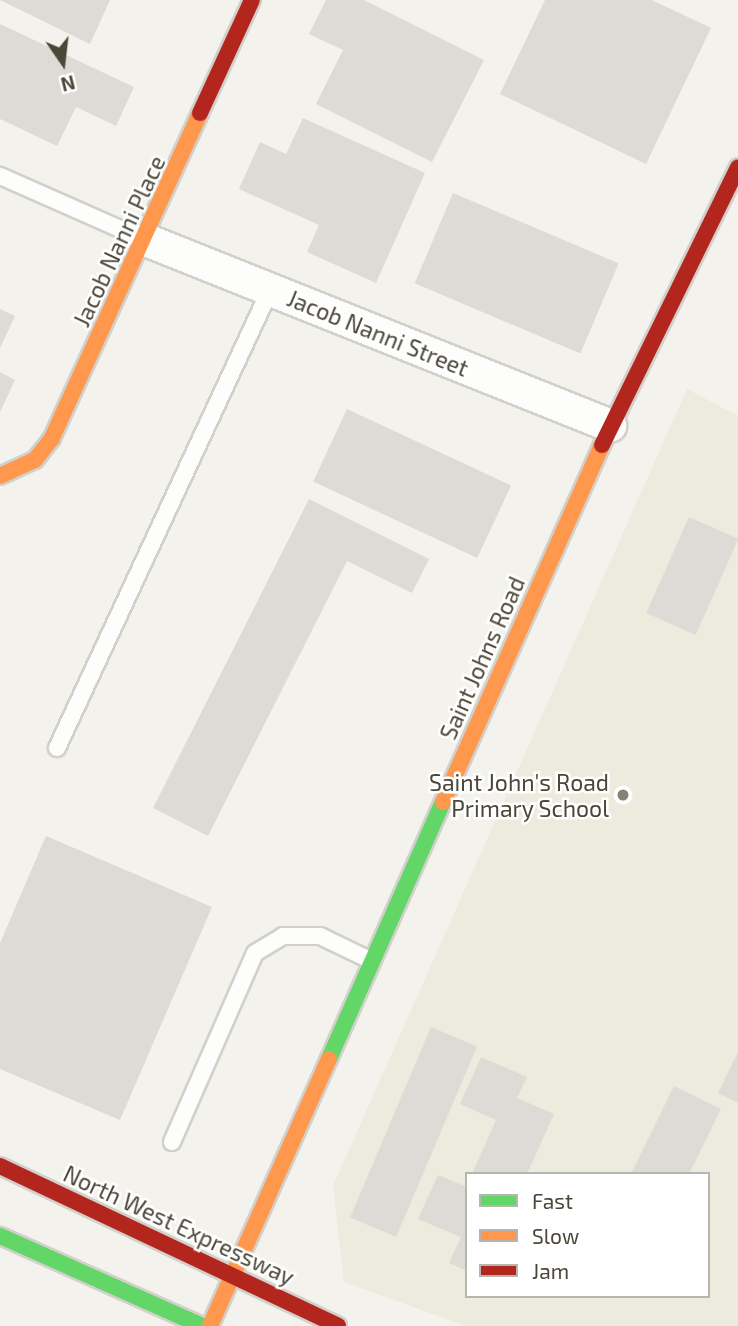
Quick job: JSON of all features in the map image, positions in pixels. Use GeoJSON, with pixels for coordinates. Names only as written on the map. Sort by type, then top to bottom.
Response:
{"type":"FeatureCollection","features":[{"type":"Feature","properties":{"kind":"street","name":"Jacob Nanni Place"},"geometry":{"type":"LineString","coordinates":[[5,475],[35,460],[52,438],[146,240],[252,0]]}},
{"type":"Feature","properties":{"kind":"street","name":"Saint Johns Road"},"geometry":{"type":"LineString","coordinates":[[210,1326],[610,426],[738,167]]}},
{"type":"Feature","properties":{"kind":"street","name":"Jacob Nanni Street"},"geometry":{"type":"LineString","coordinates":[[146,240],[610,426]]}},
{"type":"Feature","properties":{"kind":"street","name":"North West Expressway"},"geometry":{"type":"LineString","coordinates":[[0,1166],[234,1274],[338,1326]]}},
{"type":"Feature","properties":{"kind":"street"},"geometry":{"type":"LineString","coordinates":[[0,1236],[202,1326]]}},
{"type":"Feature","properties":{"kind":"lane"},"geometry":{"type":"LineString","coordinates":[[0,176],[146,240]]}},
{"type":"Feature","properties":{"kind":"lane"},"geometry":{"type":"LineString","coordinates":[[57,748],[270,290]]}},
{"type":"Feature","properties":{"kind":"lane"},"geometry":{"type":"LineString","coordinates":[[0,499],[5,475]]}},
{"type":"Feature","properties":{"kind":"lane"},"geometry":{"type":"LineString","coordinates":[[172,1142],[255,953],[283,936],[320,936],[373,961]]}},
{"type":"Feature","properties":{"kind":"shaded area","name":"Saint John's Road Primary School"},"geometry":{"type":"Polygon","coordinates":[[[687,389],[738,416],[738,1326],[466,1326],[344,1282],[333,1186],[687,389]]]}},
{"type":"Feature","properties":{"kind":"building"},"geometry":{"type":"Polygon","coordinates":[[[0,0],[110,0],[90,44],[0,0]]]}},
{"type":"Feature","properties":{"kind":"building"},"geometry":{"type":"Polygon","coordinates":[[[326,0],[364,0],[484,60],[432,162],[316,104],[343,50],[309,34],[326,0]]]}},
{"type":"Feature","properties":{"kind":"building"},"geometry":{"type":"Polygon","coordinates":[[[545,0],[652,0],[711,28],[646,164],[500,94],[545,0]]]}},
{"type":"Feature","properties":{"kind":"building"},"geometry":{"type":"Polygon","coordinates":[[[0,24],[134,87],[116,126],[76,107],[57,146],[0,119],[0,24]]]}},
{"type":"Feature","properties":{"kind":"building"},"geometry":{"type":"Polygon","coordinates":[[[303,118],[425,173],[376,283],[307,252],[319,225],[239,189],[260,142],[286,154],[303,118]]]}},
{"type":"Feature","properties":{"kind":"building"},"geometry":{"type":"Polygon","coordinates":[[[453,193],[619,263],[580,354],[415,283],[453,193]]]}},
{"type":"Feature","properties":{"kind":"building"},"geometry":{"type":"Polygon","coordinates":[[[0,309],[15,316],[0,348],[0,309]]]}},
{"type":"Feature","properties":{"kind":"building"},"geometry":{"type":"Polygon","coordinates":[[[0,372],[15,380],[0,412],[0,372]]]}},
{"type":"Feature","properties":{"kind":"building"},"geometry":{"type":"Polygon","coordinates":[[[347,409],[511,485],[477,558],[313,482],[347,409]]]}},
{"type":"Feature","properties":{"kind":"building"},"geometry":{"type":"Polygon","coordinates":[[[309,499],[429,559],[412,593],[347,561],[208,836],[153,808],[309,499]]]}},
{"type":"Feature","properties":{"kind":"building"},"geometry":{"type":"Polygon","coordinates":[[[689,517],[738,539],[696,635],[646,613],[689,517]]]}},
{"type":"Feature","properties":{"kind":"building"},"geometry":{"type":"Polygon","coordinates":[[[46,836],[212,907],[120,1120],[0,1069],[0,943],[46,836]]]}},
{"type":"Feature","properties":{"kind":"building"},"geometry":{"type":"Polygon","coordinates":[[[431,1027],[477,1047],[396,1237],[350,1218],[431,1027]]]}},
{"type":"Feature","properties":{"kind":"building"},"geometry":{"type":"Polygon","coordinates":[[[738,1052],[738,1103],[718,1093],[738,1052]]]}},
{"type":"Feature","properties":{"kind":"building"},"geometry":{"type":"Polygon","coordinates":[[[481,1057],[527,1077],[517,1098],[554,1114],[528,1172],[473,1172],[496,1120],[460,1104],[481,1057]]]}},
{"type":"Feature","properties":{"kind":"building"},"geometry":{"type":"Polygon","coordinates":[[[674,1086],[721,1109],[690,1172],[632,1172],[674,1086]]]}},
{"type":"Feature","properties":{"kind":"building"},"geometry":{"type":"Polygon","coordinates":[[[438,1175],[465,1186],[465,1270],[449,1263],[461,1237],[418,1219],[438,1175]]]}},
{"type":"Feature","properties":{"kind":"traffic: fast"},"geometry":{"type":"LineString","coordinates":[[329,1059],[443,802]]}},
{"type":"Feature","properties":{"kind":"traffic: fast"},"geometry":{"type":"LineString","coordinates":[[0,1236],[202,1326]]}},
{"type":"Feature","properties":{"kind":"traffic: slow"},"geometry":{"type":"LineString","coordinates":[[0,476],[35,460],[52,438],[200,113]]}},
{"type":"Feature","properties":{"kind":"traffic: slow"},"geometry":{"type":"LineString","coordinates":[[443,802],[602,445]]}},
{"type":"Feature","properties":{"kind":"traffic: slow"},"geometry":{"type":"LineString","coordinates":[[210,1326],[329,1059]]}},
{"type":"Feature","properties":{"kind":"traffic: jam"},"geometry":{"type":"LineString","coordinates":[[200,113],[252,0]]}},
{"type":"Feature","properties":{"kind":"traffic: jam"},"geometry":{"type":"LineString","coordinates":[[602,445],[738,167]]}},
{"type":"Feature","properties":{"kind":"traffic: jam"},"geometry":{"type":"LineString","coordinates":[[0,1166],[338,1326]]}},
{"type":"Feature","properties":{"kind":"place","name":"Saint John's Road Primary School"},"geometry":{"type":"Point","coordinates":[623,795]}}]}
